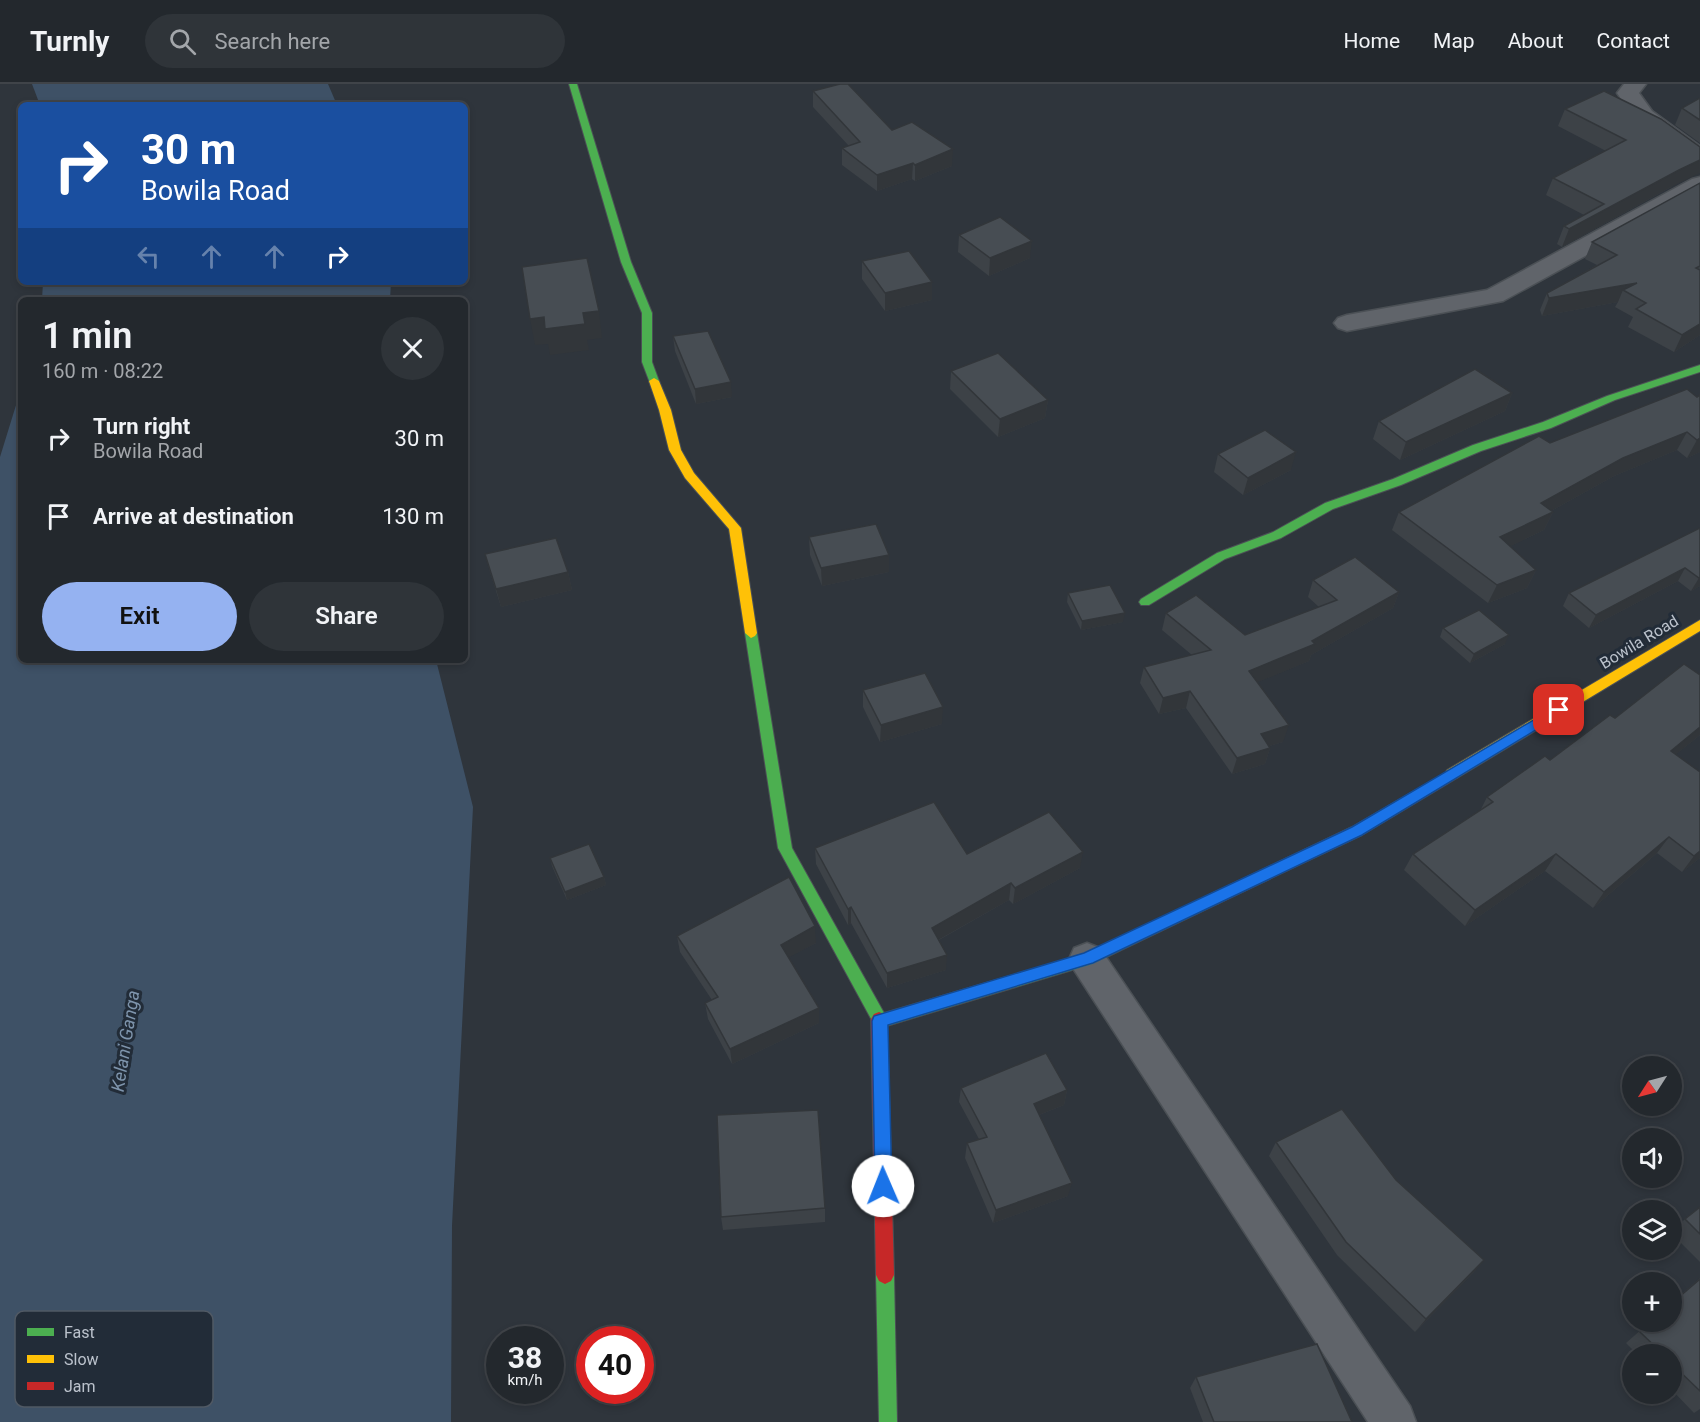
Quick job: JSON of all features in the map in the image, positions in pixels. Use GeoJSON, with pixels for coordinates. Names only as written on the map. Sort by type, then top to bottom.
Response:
{"type":"FeatureCollection","features":[{"type":"Feature","properties":{"kind":"street"},"geometry":{"type":"LineString","coordinates":[[573,84],[626,262],[647,314],[647,362],[665,410],[675,450],[689,475],[735,528],[785,848],[880,1021],[888,1422]]}},
{"type":"Feature","properties":{"kind":"street"},"geometry":{"type":"LineString","coordinates":[[1635,84],[1628,93],[1644,116],[1700,157]]}},
{"type":"Feature","properties":{"kind":"street"},"geometry":{"type":"LineString","coordinates":[[1347,323],[1494,296],[1700,184]]}},
{"type":"Feature","properties":{"kind":"street"},"geometry":{"type":"LineString","coordinates":[[1145,602],[1221,556],[1277,535],[1329,506],[1397,482],[1477,448],[1547,425],[1611,398],[1700,368]]}},
{"type":"Feature","properties":{"kind":"street","name":"Bowila Road"},"geometry":{"type":"LineString","coordinates":[[880,1021],[1087,959],[1357,831],[1700,625]]}},
{"type":"Feature","properties":{"kind":"street"},"geometry":{"type":"LineString","coordinates":[[1087,959],[1394,1422]]}},
{"type":"Feature","properties":{"kind":"water"},"geometry":{"type":"Polygon","coordinates":[[[32,84],[328,84],[336,102],[39,102],[32,84]]]}},
{"type":"Feature","properties":{"kind":"water"},"geometry":{"type":"Polygon","coordinates":[[[43,285],[391,285],[390,297],[42,297],[43,285]]]}},
{"type":"Feature","properties":{"kind":"water","name":"Kelani Ganga"},"geometry":{"type":"Polygon","coordinates":[[[18,399],[18,663],[437,663],[473,807],[452,1226],[451,1422],[0,1422],[0,457],[18,399]]]}},
{"type":"Feature","properties":{"kind":"building"},"geometry":{"type":"Polygon","coordinates":[[[848,84],[892,130],[912,122],[953,149],[915,165],[913,163],[877,175],[842,148],[860,142],[813,91],[848,84]]]}},
{"type":"Feature","properties":{"kind":"building"},"geometry":{"type":"Polygon","coordinates":[[[1604,91],[1661,119],[1700,147],[1700,160],[1569,229],[1564,226],[1604,204],[1553,178],[1626,140],[1565,109],[1604,91]]]}},
{"type":"Feature","properties":{"kind":"building"},"geometry":{"type":"Polygon","coordinates":[[[1700,98],[1700,120],[1682,108],[1700,98]]]}},
{"type":"Feature","properties":{"kind":"building"},"geometry":{"type":"Polygon","coordinates":[[[1700,183],[1700,266],[1696,268],[1700,270],[1700,324],[1682,335],[1636,309],[1646,303],[1623,290],[1637,283],[1549,298],[1547,293],[1617,255],[1592,242],[1700,183]]]}},
{"type":"Feature","properties":{"kind":"building"},"geometry":{"type":"Polygon","coordinates":[[[1000,217],[1032,241],[990,258],[959,235],[1000,217]]]}},
{"type":"Feature","properties":{"kind":"building"},"geometry":{"type":"Polygon","coordinates":[[[909,251],[932,282],[885,293],[862,261],[909,251]]]}},
{"type":"Feature","properties":{"kind":"building"},"geometry":{"type":"Polygon","coordinates":[[[587,258],[599,311],[583,313],[585,324],[545,329],[544,317],[530,319],[522,267],[587,258]]]}},
{"type":"Feature","properties":{"kind":"building"},"geometry":{"type":"Polygon","coordinates":[[[708,331],[731,382],[695,389],[673,336],[708,331]]]}},
{"type":"Feature","properties":{"kind":"building"},"geometry":{"type":"Polygon","coordinates":[[[998,353],[1048,400],[1000,419],[951,371],[998,353]]]}},
{"type":"Feature","properties":{"kind":"building"},"geometry":{"type":"Polygon","coordinates":[[[1475,369],[1512,393],[1406,442],[1379,421],[1475,369]]]}},
{"type":"Feature","properties":{"kind":"building"},"geometry":{"type":"Polygon","coordinates":[[[1687,389],[1697,397],[1700,395],[1700,438],[1697,440],[1687,432],[1623,458],[1541,503],[1553,512],[1500,537],[1536,570],[1497,585],[1399,512],[1539,436],[1550,443],[1687,389]]]}},
{"type":"Feature","properties":{"kind":"building"},"geometry":{"type":"Polygon","coordinates":[[[1265,430],[1296,452],[1248,478],[1218,454],[1265,430]]]}},
{"type":"Feature","properties":{"kind":"building"},"geometry":{"type":"Polygon","coordinates":[[[876,524],[889,555],[821,568],[809,537],[876,524]]]}},
{"type":"Feature","properties":{"kind":"building"},"geometry":{"type":"Polygon","coordinates":[[[1700,528],[1699,578],[1685,568],[1596,615],[1569,593],[1700,528]]]}},
{"type":"Feature","properties":{"kind":"building"},"geometry":{"type":"Polygon","coordinates":[[[556,538],[568,572],[496,589],[485,554],[556,538]]]}},
{"type":"Feature","properties":{"kind":"building"},"geometry":{"type":"Polygon","coordinates":[[[1355,557],[1399,592],[1312,641],[1315,644],[1249,671],[1289,725],[1261,734],[1270,748],[1237,758],[1190,691],[1163,698],[1144,667],[1211,650],[1166,613],[1196,595],[1245,635],[1337,600],[1313,580],[1355,557]]]}},
{"type":"Feature","properties":{"kind":"building"},"geometry":{"type":"Polygon","coordinates":[[[1110,585],[1125,613],[1082,621],[1068,593],[1110,585]]]}},
{"type":"Feature","properties":{"kind":"building"},"geometry":{"type":"Polygon","coordinates":[[[1479,610],[1509,635],[1474,654],[1443,628],[1479,610]]]}},
{"type":"Feature","properties":{"kind":"building"},"geometry":{"type":"Polygon","coordinates":[[[1684,664],[1700,675],[1700,727],[1671,751],[1700,772],[1700,851],[1694,856],[1669,837],[1604,892],[1556,854],[1475,910],[1413,854],[1493,802],[1487,797],[1545,756],[1550,760],[1610,715],[1615,718],[1684,664]]]}},
{"type":"Feature","properties":{"kind":"building"},"geometry":{"type":"Polygon","coordinates":[[[925,673],[943,707],[881,725],[863,690],[925,673]]]}},
{"type":"Feature","properties":{"kind":"building"},"geometry":{"type":"Polygon","coordinates":[[[934,802],[967,854],[1049,812],[1083,852],[1015,888],[1011,883],[932,928],[947,955],[887,973],[851,907],[848,909],[815,848],[934,802]]]}},
{"type":"Feature","properties":{"kind":"building"},"geometry":{"type":"Polygon","coordinates":[[[589,844],[604,877],[565,892],[550,858],[589,844]]]}},
{"type":"Feature","properties":{"kind":"building"},"geometry":{"type":"Polygon","coordinates":[[[789,877],[815,926],[781,945],[819,1008],[730,1049],[705,1003],[718,997],[677,936],[789,877]]]}},
{"type":"Feature","properties":{"kind":"building"},"geometry":{"type":"Polygon","coordinates":[[[1046,1053],[1067,1090],[1034,1104],[1072,1183],[996,1210],[967,1143],[987,1137],[961,1088],[1046,1053]]]}},
{"type":"Feature","properties":{"kind":"building"},"geometry":{"type":"Polygon","coordinates":[[[1342,1109],[1396,1180],[1484,1260],[1426,1319],[1346,1242],[1276,1142],[1342,1109]]]}},
{"type":"Feature","properties":{"kind":"building"},"geometry":{"type":"Polygon","coordinates":[[[818,1110],[825,1208],[721,1217],[717,1115],[818,1110]]]}},
{"type":"Feature","properties":{"kind":"building"},"geometry":{"type":"Polygon","coordinates":[[[1700,1207],[1700,1234],[1685,1219],[1700,1207]]]}},
{"type":"Feature","properties":{"kind":"building"},"geometry":{"type":"Polygon","coordinates":[[[1700,1279],[1700,1391],[1682,1374],[1682,1344],[1653,1344],[1640,1332],[1682,1332],[1682,1295],[1700,1279]]]}},
{"type":"Feature","properties":{"kind":"building"},"geometry":{"type":"Polygon","coordinates":[[[1317,1344],[1352,1422],[1214,1422],[1196,1377],[1317,1344]]]}},
{"type":"Feature","properties":{"kind":"traffic: fast"},"geometry":{"type":"LineString","coordinates":[[573,84],[626,262],[647,313],[647,362],[654,381]]}},
{"type":"Feature","properties":{"kind":"traffic: fast"},"geometry":{"type":"LineString","coordinates":[[1145,602],[1221,556],[1277,535],[1329,506],[1397,482],[1477,448],[1547,425],[1611,398],[1700,368]]}},
{"type":"Feature","properties":{"kind":"traffic: fast"},"geometry":{"type":"LineString","coordinates":[[751,633],[785,848],[879,1019]]}},
{"type":"Feature","properties":{"kind":"traffic: fast"},"geometry":{"type":"LineString","coordinates":[[880,1021],[1087,959],[1214,899]]}},
{"type":"Feature","properties":{"kind":"traffic: fast"},"geometry":{"type":"LineString","coordinates":[[885,1275],[888,1422]]}},
{"type":"Feature","properties":{"kind":"traffic: slow"},"geometry":{"type":"LineString","coordinates":[[654,381],[665,410],[675,450],[689,475],[735,528],[751,633]]}},
{"type":"Feature","properties":{"kind":"traffic: slow"},"geometry":{"type":"LineString","coordinates":[[1452,774],[1700,625]]}},
{"type":"Feature","properties":{"kind":"traffic: jam"},"geometry":{"type":"LineString","coordinates":[[1214,899],[1357,831],[1452,774]]}},
{"type":"Feature","properties":{"kind":"traffic: jam"},"geometry":{"type":"LineString","coordinates":[[879,1019],[885,1275]]}},
{"type":"Feature","properties":{"kind":"route"},"geometry":{"type":"LineString","coordinates":[[883,1186],[880,1021],[1087,959],[1357,831],[1559,710]]}}]}
